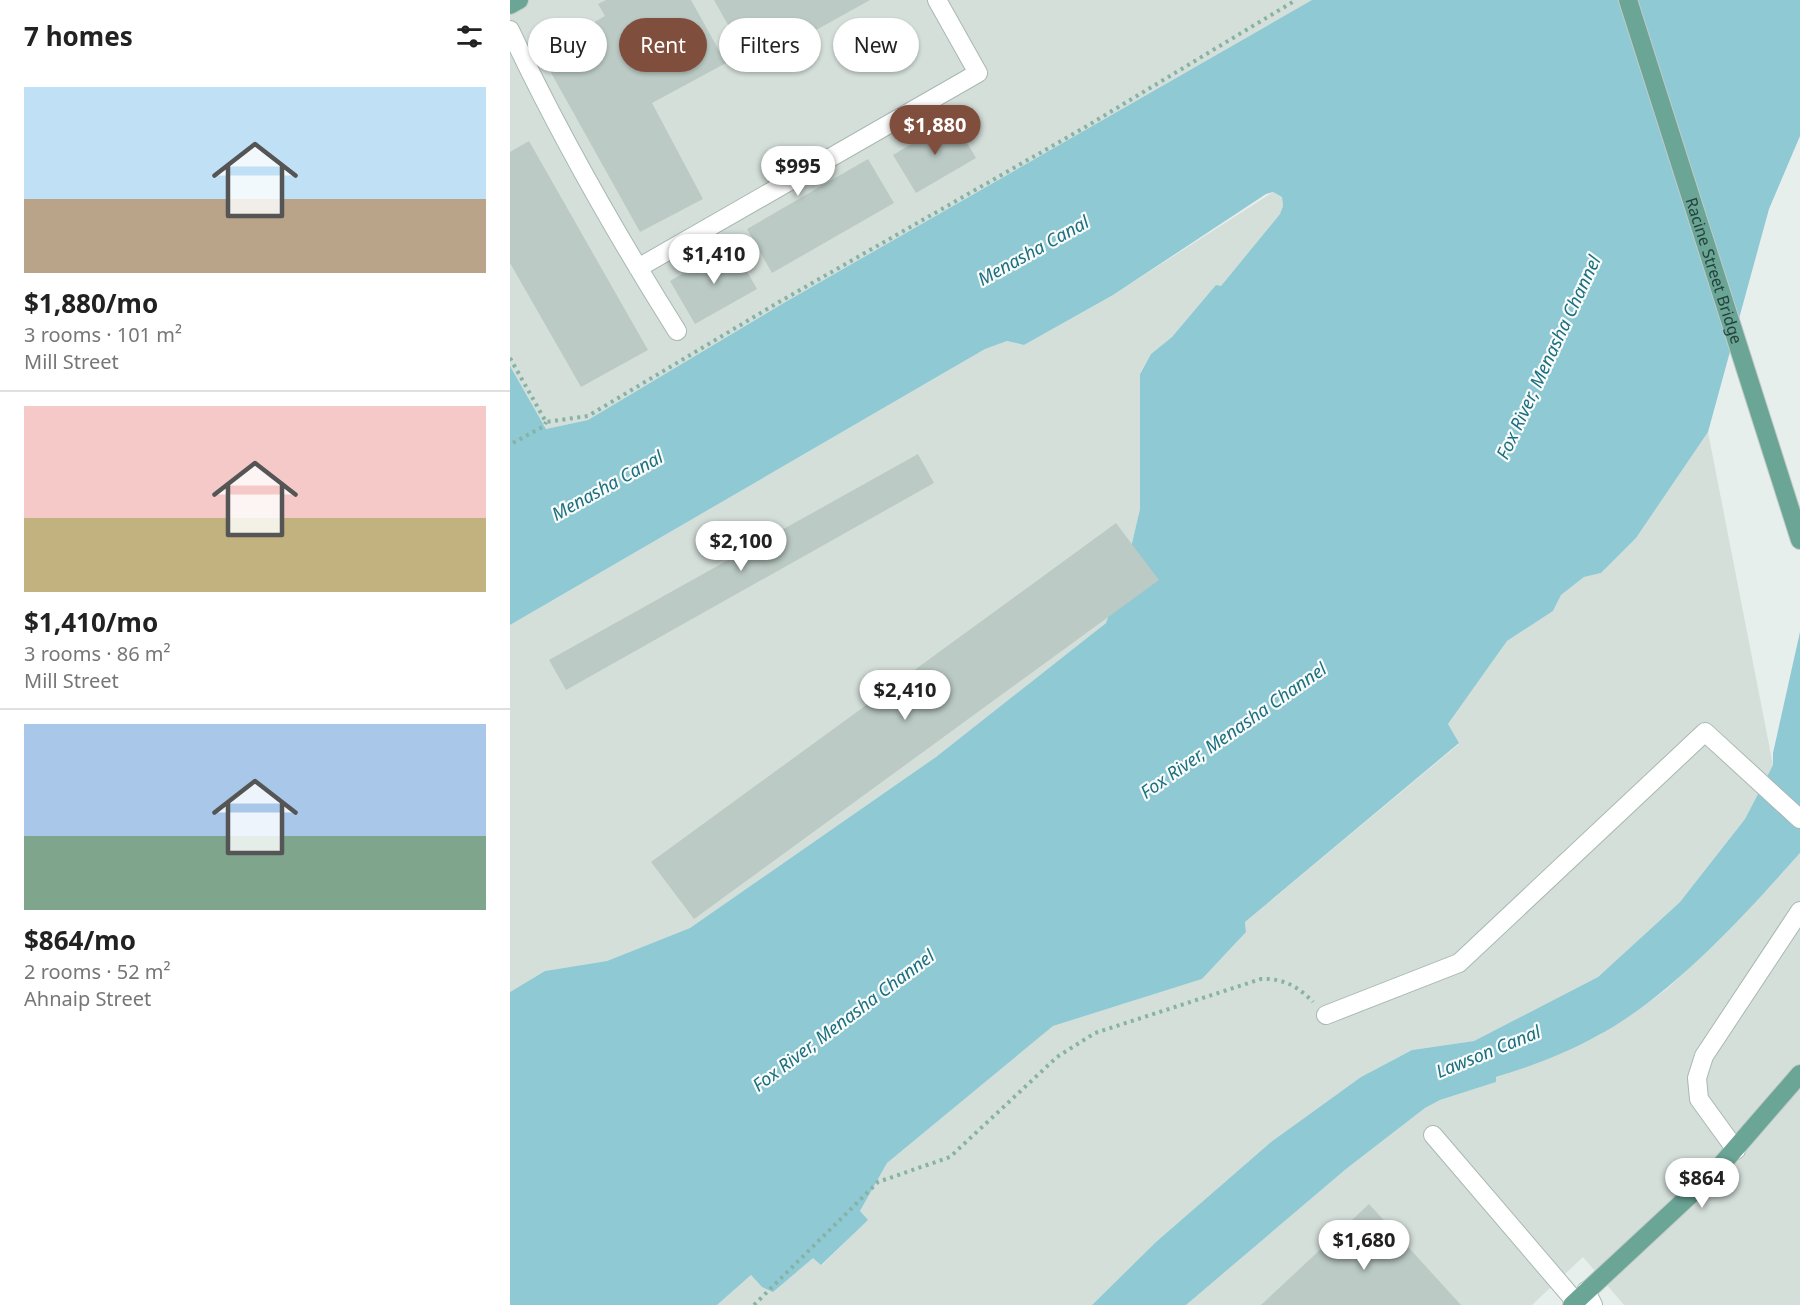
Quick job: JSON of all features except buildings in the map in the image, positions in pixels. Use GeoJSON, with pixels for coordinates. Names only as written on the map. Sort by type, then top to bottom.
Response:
{"type":"FeatureCollection","features":[{"type":"Feature","properties":{"kind":"main road"},"geometry":{"type":"LineString","coordinates":[[510,5],[519,0]]}},
{"type":"Feature","properties":{"kind":"main road","name":"Racine Street Bridge"},"geometry":{"type":"LineString","coordinates":[[1628,0],[1800,540]]}},
{"type":"Feature","properties":{"kind":"main road"},"geometry":{"type":"LineString","coordinates":[[1581,1301],[1736,1150],[1799,1073]]}},
{"type":"Feature","properties":{"kind":"street"},"geometry":{"type":"LineString","coordinates":[[638,268],[978,73],[937,0]]}},
{"type":"Feature","properties":{"kind":"street"},"geometry":{"type":"LineString","coordinates":[[510,30],[531,76],[638,268],[677,331]]}},
{"type":"Feature","properties":{"kind":"street"},"geometry":{"type":"LineString","coordinates":[[1326,1015],[1459,963],[1705,732],[1800,819]]}},
{"type":"Feature","properties":{"kind":"street"},"geometry":{"type":"LineString","coordinates":[[1736,1150],[1699,1099],[1697,1078],[1704,1056],[1800,911]]}},
{"type":"Feature","properties":{"kind":"street"},"geometry":{"type":"LineString","coordinates":[[1433,1135],[1581,1301]]}},
{"type":"Feature","properties":{"kind":"path"},"geometry":{"type":"LineString","coordinates":[[513,443],[544,426],[546,422],[588,416],[789,296],[1082,129],[1296,0]]}},
{"type":"Feature","properties":{"kind":"path"},"geometry":{"type":"LineString","coordinates":[[510,358],[546,422]]}},
{"type":"Feature","properties":{"kind":"path"},"geometry":{"type":"LineString","coordinates":[[753,1305],[878,1182],[950,1157],[1057,1057],[1095,1034],[1261,979],[1285,982],[1301,990],[1326,1015]]}},
{"type":"Feature","properties":{"kind":"shaded area"},"geometry":{"type":"Polygon","coordinates":[[[510,0],[1312,0],[782,304],[588,420],[546,429],[510,366],[510,0]]]}},
{"type":"Feature","properties":{"kind":"shaded area"},"geometry":{"type":"Polygon","coordinates":[[[1273,192],[1282,197],[1283,206],[1280,214],[1221,286],[1216,286],[1172,337],[1151,354],[1140,373],[1140,509],[1129,556],[1106,623],[936,757],[690,928],[607,961],[545,971],[510,992],[510,625],[985,349],[1007,341],[1024,345],[1113,295],[1273,192]]]}},
{"type":"Feature","properties":{"kind":"shaded area"},"geometry":{"type":"Polygon","coordinates":[[[1708,432],[1773,765],[1745,819],[1680,902],[1598,977],[1474,1041],[1412,1050],[1361,1077],[1271,1142],[1156,1242],[1092,1305],[717,1305],[751,1275],[762,1287],[813,1257],[822,1265],[867,1220],[860,1211],[887,1163],[1053,1026],[1202,979],[1246,932],[1245,922],[1459,744],[1448,724],[1507,641],[1553,611],[1561,595],[1584,577],[1601,573],[1636,538],[1708,432]]]}},
{"type":"Feature","properties":{"kind":"shaded area"},"geometry":{"type":"Polygon","coordinates":[[[1800,853],[1800,1305],[1624,1305],[1583,1257],[1532,1305],[1186,1305],[1346,1169],[1425,1108],[1440,1100],[1496,1082],[1495,1078],[1598,1036],[1652,1000],[1668,988],[1769,888],[1800,853]]]}},
{"type":"Feature","properties":{"kind":"water"},"geometry":{"type":"Polygon","coordinates":[[[1312,0],[1800,0],[1800,136],[1769,209],[1708,432],[1636,538],[1601,573],[1584,577],[1561,595],[1553,611],[1507,641],[1448,724],[1459,743],[1245,922],[1246,932],[1202,979],[1053,1026],[887,1163],[860,1211],[868,1220],[821,1265],[813,1258],[773,1292],[762,1287],[751,1275],[717,1305],[510,1305],[510,992],[545,971],[607,961],[690,928],[936,757],[1106,623],[1129,556],[1140,509],[1140,374],[1151,354],[1172,337],[1216,285],[1221,286],[1280,214],[1283,206],[1282,197],[1273,192],[1266,194],[1113,295],[1024,345],[1007,341],[985,349],[510,625],[510,366],[546,429],[588,420],[782,304],[1312,0]]]}},
{"type":"Feature","properties":{"kind":"water","name":"Lawson Canal"},"geometry":{"type":"Polygon","coordinates":[[[1800,632],[1800,853],[1705,953],[1652,1000],[1597,1036],[1548,1059],[1496,1077],[1496,1082],[1440,1100],[1425,1108],[1346,1169],[1186,1305],[1092,1305],[1156,1242],[1271,1142],[1361,1077],[1412,1050],[1474,1041],[1598,977],[1680,902],[1745,819],[1773,765],[1773,753],[1800,632]]]}},
{"type":"Feature","properties":{"kind":"water label","name":"Menasha Canal"},"geometry":{"type":"Point","coordinates":[1033,250]}},
{"type":"Feature","properties":{"kind":"water label","name":"Fox River, Menasha Channel"},"geometry":{"type":"Point","coordinates":[1548,357]}},
{"type":"Feature","properties":{"kind":"water label","name":"Menasha Canal"},"geometry":{"type":"Point","coordinates":[607,485]}},
{"type":"Feature","properties":{"kind":"water label","name":"Fox River, Menasha Channel"},"geometry":{"type":"Point","coordinates":[1233,730]}},
{"type":"Feature","properties":{"kind":"water label","name":"Fox River, Menasha Channel"},"geometry":{"type":"Point","coordinates":[843,1020]}}]}
